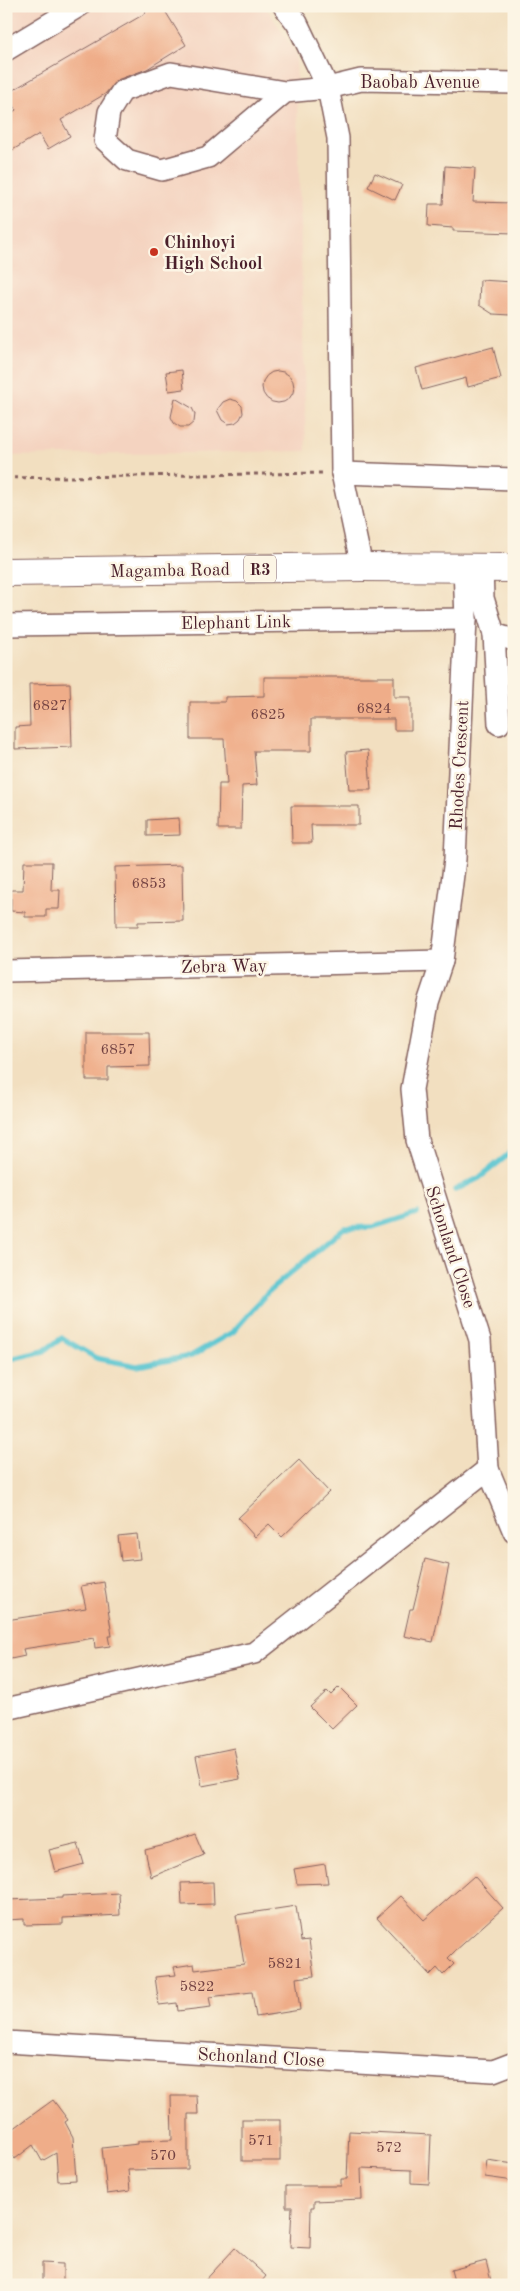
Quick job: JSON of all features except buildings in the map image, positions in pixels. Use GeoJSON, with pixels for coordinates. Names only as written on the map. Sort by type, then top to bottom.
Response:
{"type":"FeatureCollection","features":[{"type":"Feature","properties":{"kind":"highway","name":"Magamba Road"},"geometry":{"type":"LineString","coordinates":[[6,572],[362,567],[514,568]]}},
{"type":"Feature","properties":{"kind":"street"},"geometry":{"type":"LineString","coordinates":[[6,50],[79,6]]}},
{"type":"Feature","properties":{"kind":"street"},"geometry":{"type":"LineString","coordinates":[[284,6],[297,23],[328,88],[338,138],[342,473],[362,567]]}},
{"type":"Feature","properties":{"kind":"street","name":"Baobab Avenue"},"geometry":{"type":"LineString","coordinates":[[285,92],[208,157],[162,170],[126,160],[105,140],[108,112],[122,91],[171,73],[285,92],[328,88],[361,80],[514,83]]}},
{"type":"Feature","properties":{"kind":"street"},"geometry":{"type":"LineString","coordinates":[[342,473],[514,479]]}},
{"type":"Feature","properties":{"kind":"street"},"geometry":{"type":"LineString","coordinates":[[473,567],[483,598],[504,637],[499,724]]}},
{"type":"Feature","properties":{"kind":"street","name":"Rhodes Crescent"},"geometry":{"type":"LineString","coordinates":[[442,961],[455,859],[466,619],[473,567]]}},
{"type":"Feature","properties":{"kind":"street","name":"Elephant Link"},"geometry":{"type":"LineString","coordinates":[[6,624],[466,619]]}},
{"type":"Feature","properties":{"kind":"street","name":"Zebra Way"},"geometry":{"type":"LineString","coordinates":[[6,971],[442,961]]}},
{"type":"Feature","properties":{"kind":"street","name":"Schonland Close"},"geometry":{"type":"LineString","coordinates":[[442,961],[428,1003],[412,1089],[417,1140],[480,1340],[488,1470],[514,1532]]}},
{"type":"Feature","properties":{"kind":"street"},"geometry":{"type":"LineString","coordinates":[[6,1709],[254,1653],[488,1470]]}},
{"type":"Feature","properties":{"kind":"street","name":"Schonland Close"},"geometry":{"type":"LineString","coordinates":[[6,2042],[492,2071],[514,2063]]}},
{"type":"Feature","properties":{"kind":"path"},"geometry":{"type":"LineString","coordinates":[[6,478],[342,473]]}},
{"type":"Feature","properties":{"kind":"shaded area","name":"Chinhoyi High School"},"geometry":{"type":"Polygon","coordinates":[[[6,6],[265,6],[296,53],[306,451],[6,456],[6,6]]]}},
{"type":"Feature","properties":{"kind":"waterway"},"geometry":{"type":"LineString","coordinates":[[455,1190],[479,1178],[514,1150]]}},
{"type":"Feature","properties":{"kind":"waterway"},"geometry":{"type":"LineString","coordinates":[[6,1360],[44,1351],[62,1338],[96,1358],[137,1366],[191,1356],[233,1332],[267,1293],[344,1228],[373,1227],[417,1213]]}},
{"type":"Feature","properties":{"kind":"place","name":"Chinhoyi High School"},"geometry":{"type":"Point","coordinates":[154,252]}}]}
